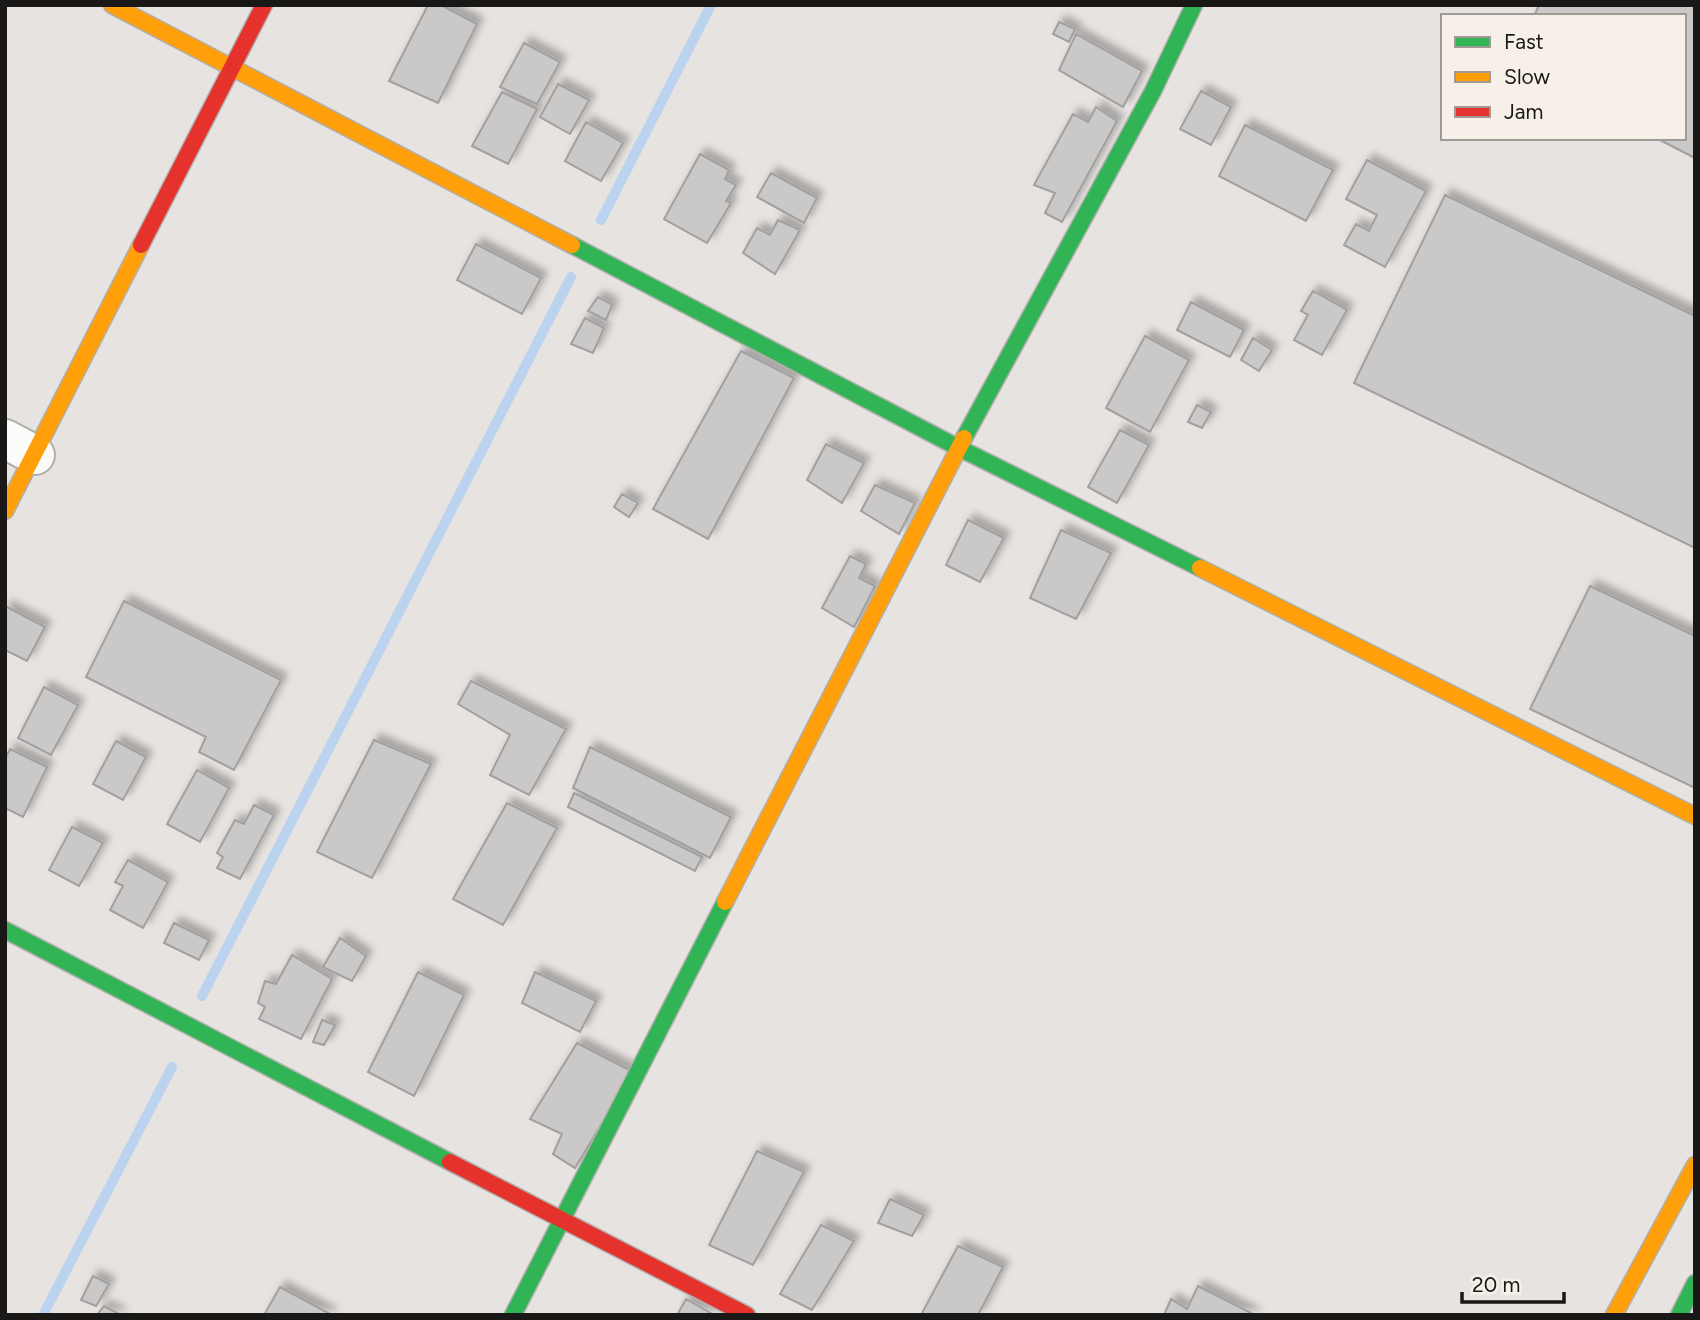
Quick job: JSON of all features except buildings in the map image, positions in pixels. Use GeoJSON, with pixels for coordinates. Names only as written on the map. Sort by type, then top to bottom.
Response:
{"type":"FeatureCollection","features":[{"type":"Feature","properties":{"kind":"street"},"geometry":{"type":"LineString","coordinates":[[112,5],[959,448],[1695,816]]}},
{"type":"Feature","properties":{"kind":"street"},"geometry":{"type":"LineString","coordinates":[[5,511],[20,447],[233,67],[264,5]]}},
{"type":"Feature","properties":{"kind":"street"},"geometry":{"type":"LineString","coordinates":[[513,1315],[959,448],[1153,90],[1194,5]]}},
{"type":"Feature","properties":{"kind":"street"},"geometry":{"type":"LineString","coordinates":[[5,930],[747,1315]]}},
{"type":"Feature","properties":{"kind":"street"},"geometry":{"type":"LineString","coordinates":[[1614,1315],[1695,1165]]}},
{"type":"Feature","properties":{"kind":"street"},"geometry":{"type":"LineString","coordinates":[[1679,1315],[1695,1283]]}},
{"type":"Feature","properties":{"kind":"waterway"},"geometry":{"type":"LineString","coordinates":[[601,220],[711,5]]}},
{"type":"Feature","properties":{"kind":"waterway"},"geometry":{"type":"LineString","coordinates":[[202,996],[571,277],[558,302]]}},
{"type":"Feature","properties":{"kind":"waterway"},"geometry":{"type":"LineString","coordinates":[[43,1315],[172,1067]]}},
{"type":"Feature","properties":{"kind":"traffic: fast"},"geometry":{"type":"LineString","coordinates":[[964,438],[1153,91],[1194,5]]}},
{"type":"Feature","properties":{"kind":"traffic: fast"},"geometry":{"type":"LineString","coordinates":[[572,245],[959,448],[1200,568]]}},
{"type":"Feature","properties":{"kind":"traffic: fast"},"geometry":{"type":"LineString","coordinates":[[513,1315],[725,902]]}},
{"type":"Feature","properties":{"kind":"traffic: fast"},"geometry":{"type":"LineString","coordinates":[[5,930],[450,1162]]}},
{"type":"Feature","properties":{"kind":"traffic: fast"},"geometry":{"type":"LineString","coordinates":[[1679,1315],[1695,1283]]}},
{"type":"Feature","properties":{"kind":"traffic: slow"},"geometry":{"type":"LineString","coordinates":[[112,5],[572,245]]}},
{"type":"Feature","properties":{"kind":"traffic: slow"},"geometry":{"type":"LineString","coordinates":[[5,511],[141,245]]}},
{"type":"Feature","properties":{"kind":"traffic: slow"},"geometry":{"type":"LineString","coordinates":[[725,902],[964,438]]}},
{"type":"Feature","properties":{"kind":"traffic: slow"},"geometry":{"type":"LineString","coordinates":[[1200,568],[1695,816]]}},
{"type":"Feature","properties":{"kind":"traffic: slow"},"geometry":{"type":"LineString","coordinates":[[1614,1315],[1695,1165]]}},
{"type":"Feature","properties":{"kind":"traffic: jam"},"geometry":{"type":"LineString","coordinates":[[141,245],[264,5]]}},
{"type":"Feature","properties":{"kind":"traffic: jam"},"geometry":{"type":"LineString","coordinates":[[450,1162],[747,1315]]}}]}
